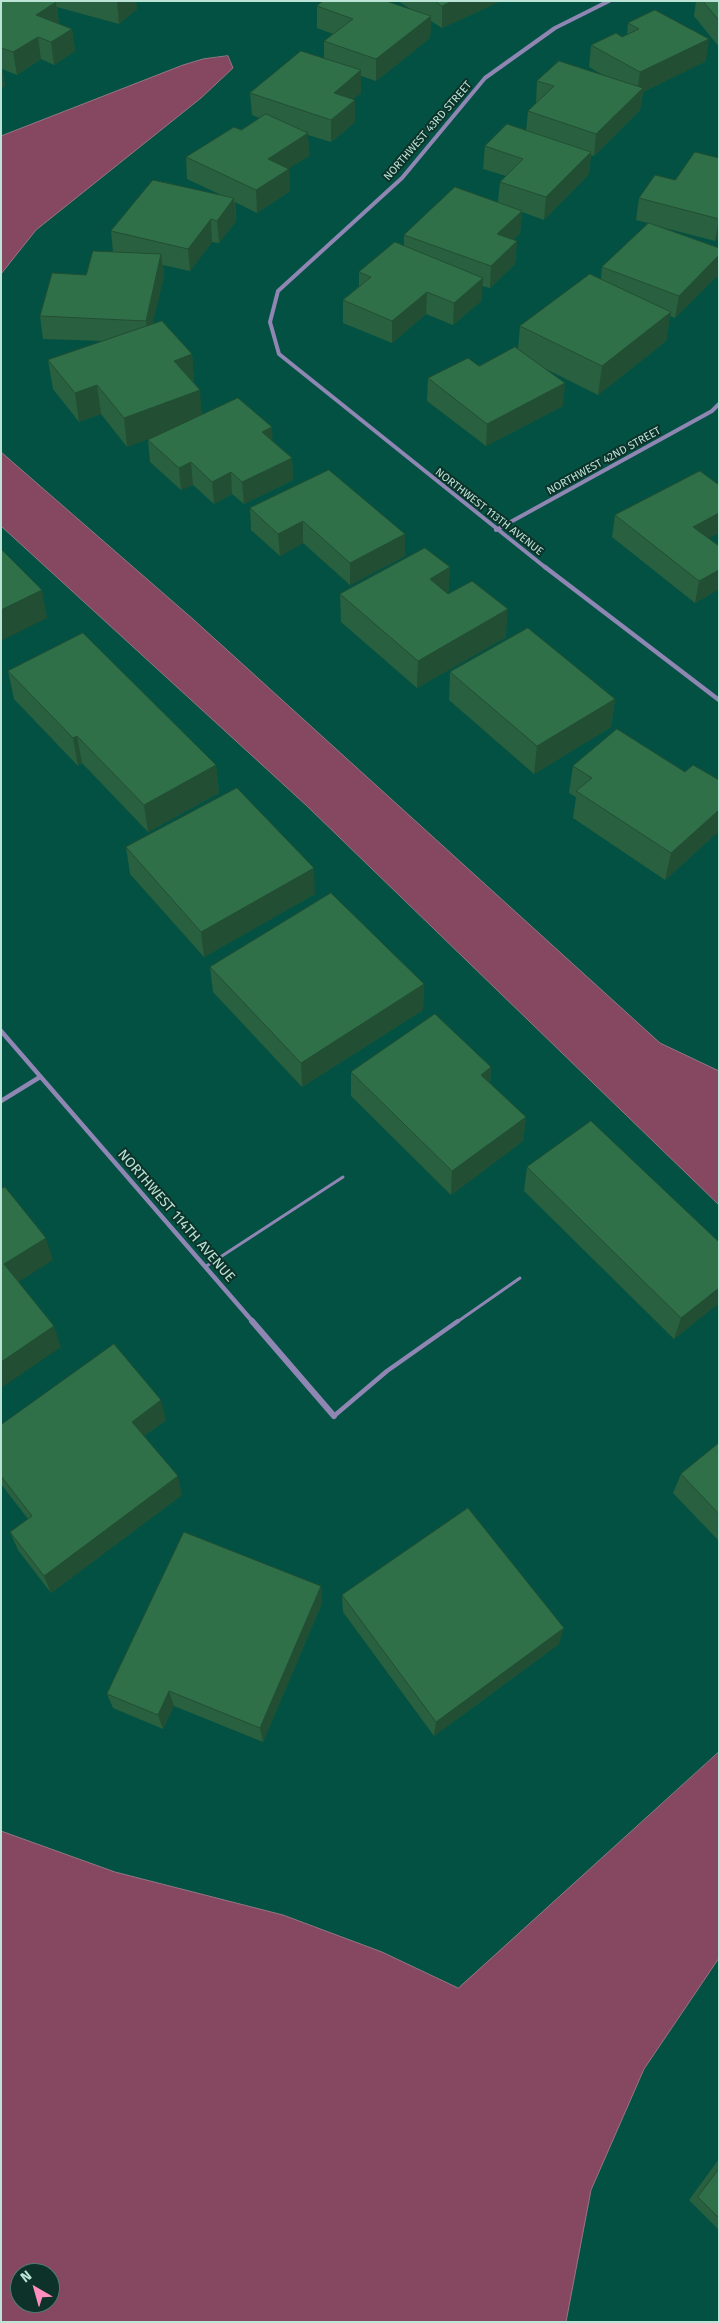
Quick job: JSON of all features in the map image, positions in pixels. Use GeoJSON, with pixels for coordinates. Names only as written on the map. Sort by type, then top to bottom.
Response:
{"type":"FeatureCollection","features":[{"type":"Feature","properties":{"kind":"street","name":"NORTHWEST 43RD STREET"},"geometry":{"type":"LineString","coordinates":[[270,322],[278,290],[402,178],[485,78],[555,28],[609,1]]}},
{"type":"Feature","properties":{"kind":"street","name":"NORTHWEST 113TH AVENUE"},"geometry":{"type":"LineString","coordinates":[[270,322],[279,354],[496,530],[719,700]]}},
{"type":"Feature","properties":{"kind":"street","name":"NORTHWEST 42ND STREET"},"geometry":{"type":"LineString","coordinates":[[496,530],[602,473],[712,410],[719,404]]}},
{"type":"Feature","properties":{"kind":"street","name":"NORTHWEST 114TH AVENUE"},"geometry":{"type":"LineString","coordinates":[[1,1031],[334,1416]]}},
{"type":"Feature","properties":{"kind":"street"},"geometry":{"type":"LineString","coordinates":[[1,1101],[40,1077]]}},
{"type":"Feature","properties":{"kind":"lane"},"geometry":{"type":"LineString","coordinates":[[205,1268],[343,1177]]}},
{"type":"Feature","properties":{"kind":"lane"},"geometry":{"type":"LineString","coordinates":[[334,1416],[387,1371],[520,1278]]}},
{"type":"Feature","properties":{"kind":"shaded area"},"geometry":{"type":"Polygon","coordinates":[[[228,56],[233,68],[201,98],[36,230],[1,274],[1,136],[183,65],[203,59],[228,56]]]}},
{"type":"Feature","properties":{"kind":"shaded area"},"geometry":{"type":"Polygon","coordinates":[[[1,452],[194,620],[660,1043],[719,1071],[719,1205],[307,806],[1,526],[1,452]]]}},
{"type":"Feature","properties":{"kind":"shaded area"},"geometry":{"type":"Polygon","coordinates":[[[719,1752],[719,1958],[644,2069],[591,2190],[566,2322],[1,2322],[1,1831],[115,1872],[283,1915],[382,1952],[458,1988],[719,1752]]]}},
{"type":"Feature","properties":{"kind":"building"},"geometry":{"type":"Polygon","coordinates":[[[1,1],[54,1],[56,2],[36,15],[72,29],[51,42],[38,37],[13,52],[1,48],[1,1]]]}},
{"type":"Feature","properties":{"kind":"building"},"geometry":{"type":"Polygon","coordinates":[[[323,1],[386,1],[431,16],[376,59],[324,41],[353,19],[317,6],[323,1]]]}},
{"type":"Feature","properties":{"kind":"building"},"geometry":{"type":"Polygon","coordinates":[[[435,1],[452,1],[442,6],[435,1]]]}},
{"type":"Feature","properties":{"kind":"building"},"geometry":{"type":"Polygon","coordinates":[[[703,1],[719,1],[719,20],[703,1]]]}},
{"type":"Feature","properties":{"kind":"building"},"geometry":{"type":"Polygon","coordinates":[[[655,10],[709,39],[640,72],[591,45],[616,33],[622,37],[639,29],[628,23],[655,10]]]}},
{"type":"Feature","properties":{"kind":"building"},"geometry":{"type":"Polygon","coordinates":[[[301,51],[361,70],[334,93],[355,100],[331,120],[250,93],[301,51]]]}},
{"type":"Feature","properties":{"kind":"building"},"geometry":{"type":"Polygon","coordinates":[[[559,61],[643,88],[596,134],[528,111],[554,86],[537,81],[559,61]]]}},
{"type":"Feature","properties":{"kind":"building"},"geometry":{"type":"Polygon","coordinates":[[[266,114],[308,133],[268,159],[289,169],[256,190],[186,157],[234,127],[241,130],[266,114]]]}},
{"type":"Feature","properties":{"kind":"building"},"geometry":{"type":"Polygon","coordinates":[[[507,124],[591,152],[546,197],[500,182],[523,159],[485,146],[507,124]]]}},
{"type":"Feature","properties":{"kind":"building"},"geometry":{"type":"Polygon","coordinates":[[[695,152],[719,158],[719,219],[639,198],[655,175],[675,180],[695,152]]]}},
{"type":"Feature","properties":{"kind":"building"},"geometry":{"type":"Polygon","coordinates":[[[153,180],[234,198],[217,221],[211,219],[188,249],[111,231],[153,180]]]}},
{"type":"Feature","properties":{"kind":"building"},"geometry":{"type":"Polygon","coordinates":[[[455,187],[522,211],[497,234],[517,241],[491,266],[404,235],[455,187]]]}},
{"type":"Feature","properties":{"kind":"building"},"geometry":{"type":"Polygon","coordinates":[[[649,223],[719,248],[719,255],[679,296],[602,267],[649,223]]]}},
{"type":"Feature","properties":{"kind":"building"},"geometry":{"type":"Polygon","coordinates":[[[395,242],[483,278],[454,303],[427,292],[392,321],[343,300],[371,277],[359,272],[395,242]]]}},
{"type":"Feature","properties":{"kind":"building"},"geometry":{"type":"Polygon","coordinates":[[[93,251],[161,254],[146,321],[40,316],[52,273],[86,275],[93,251]]]}},
{"type":"Feature","properties":{"kind":"building"},"geometry":{"type":"Polygon","coordinates":[[[590,274],[671,312],[602,366],[520,326],[590,274]]]}},
{"type":"Feature","properties":{"kind":"building"},"geometry":{"type":"Polygon","coordinates":[[[162,321],[192,354],[174,361],[200,390],[124,418],[97,385],[75,393],[48,360],[162,321]]]}},
{"type":"Feature","properties":{"kind":"building"},"geometry":{"type":"Polygon","coordinates":[[[515,347],[565,383],[487,424],[428,378],[468,358],[479,366],[515,347]]]}},
{"type":"Feature","properties":{"kind":"building"},"geometry":{"type":"Polygon","coordinates":[[[238,398],[272,427],[262,432],[292,458],[242,482],[231,472],[212,482],[191,462],[179,468],[148,440],[238,398]]]}},
{"type":"Feature","properties":{"kind":"building"},"geometry":{"type":"Polygon","coordinates":[[[329,470],[405,534],[350,563],[303,521],[278,534],[250,508],[329,470]]]}},
{"type":"Feature","properties":{"kind":"building"},"geometry":{"type":"Polygon","coordinates":[[[700,471],[719,485],[719,513],[693,527],[719,546],[719,570],[699,581],[615,515],[700,471]]]}},
{"type":"Feature","properties":{"kind":"building"},"geometry":{"type":"Polygon","coordinates":[[[425,548],[450,567],[430,579],[448,594],[472,581],[508,609],[418,661],[340,594],[425,548]]]}},
{"type":"Feature","properties":{"kind":"building"},"geometry":{"type":"Polygon","coordinates":[[[1,549],[42,590],[1,610],[1,549]]]}},
{"type":"Feature","properties":{"kind":"building"},"geometry":{"type":"Polygon","coordinates":[[[528,628],[615,699],[537,746],[450,672],[528,628]]]}},
{"type":"Feature","properties":{"kind":"building"},"geometry":{"type":"Polygon","coordinates":[[[83,633],[216,765],[144,805],[77,736],[73,738],[8,671],[83,633]]]}},
{"type":"Feature","properties":{"kind":"building"},"geometry":{"type":"Polygon","coordinates":[[[617,729],[685,772],[693,765],[719,780],[719,810],[671,853],[576,791],[592,778],[573,766],[617,729]]]}},
{"type":"Feature","properties":{"kind":"building"},"geometry":{"type":"Polygon","coordinates":[[[237,788],[314,868],[201,932],[126,847],[237,788]]]}},
{"type":"Feature","properties":{"kind":"building"},"geometry":{"type":"Polygon","coordinates":[[[331,893],[424,984],[301,1063],[210,967],[331,893]]]}},
{"type":"Feature","properties":{"kind":"building"},"geometry":{"type":"Polygon","coordinates":[[[435,1014],[491,1067],[481,1075],[526,1117],[452,1171],[351,1072],[435,1014]]]}},
{"type":"Feature","properties":{"kind":"building"},"geometry":{"type":"Polygon","coordinates":[[[591,1121],[719,1242],[719,1288],[681,1318],[527,1167],[591,1121]]]}},
{"type":"Feature","properties":{"kind":"building"},"geometry":{"type":"Polygon","coordinates":[[[5,1187],[46,1238],[4,1264],[54,1326],[1,1362],[1,1189],[5,1187]]]}},
{"type":"Feature","properties":{"kind":"building"},"geometry":{"type":"Polygon","coordinates":[[[114,1344],[161,1400],[132,1422],[178,1476],[44,1576],[10,1532],[32,1516],[1,1476],[1,1425],[114,1344]]]}},
{"type":"Feature","properties":{"kind":"building"},"geometry":{"type":"Polygon","coordinates":[[[719,1443],[719,1514],[681,1474],[719,1443]]]}},
{"type":"Feature","properties":{"kind":"building"},"geometry":{"type":"Polygon","coordinates":[[[468,1508],[564,1628],[436,1722],[342,1595],[468,1508]]]}},
{"type":"Feature","properties":{"kind":"building"},"geometry":{"type":"Polygon","coordinates":[[[184,1532],[321,1586],[260,1728],[169,1691],[158,1715],[107,1694],[184,1532]]]}},
{"type":"Feature","properties":{"kind":"building"},"geometry":{"type":"Polygon","coordinates":[[[719,2169],[719,2218],[698,2197],[719,2169]]]}}]}
